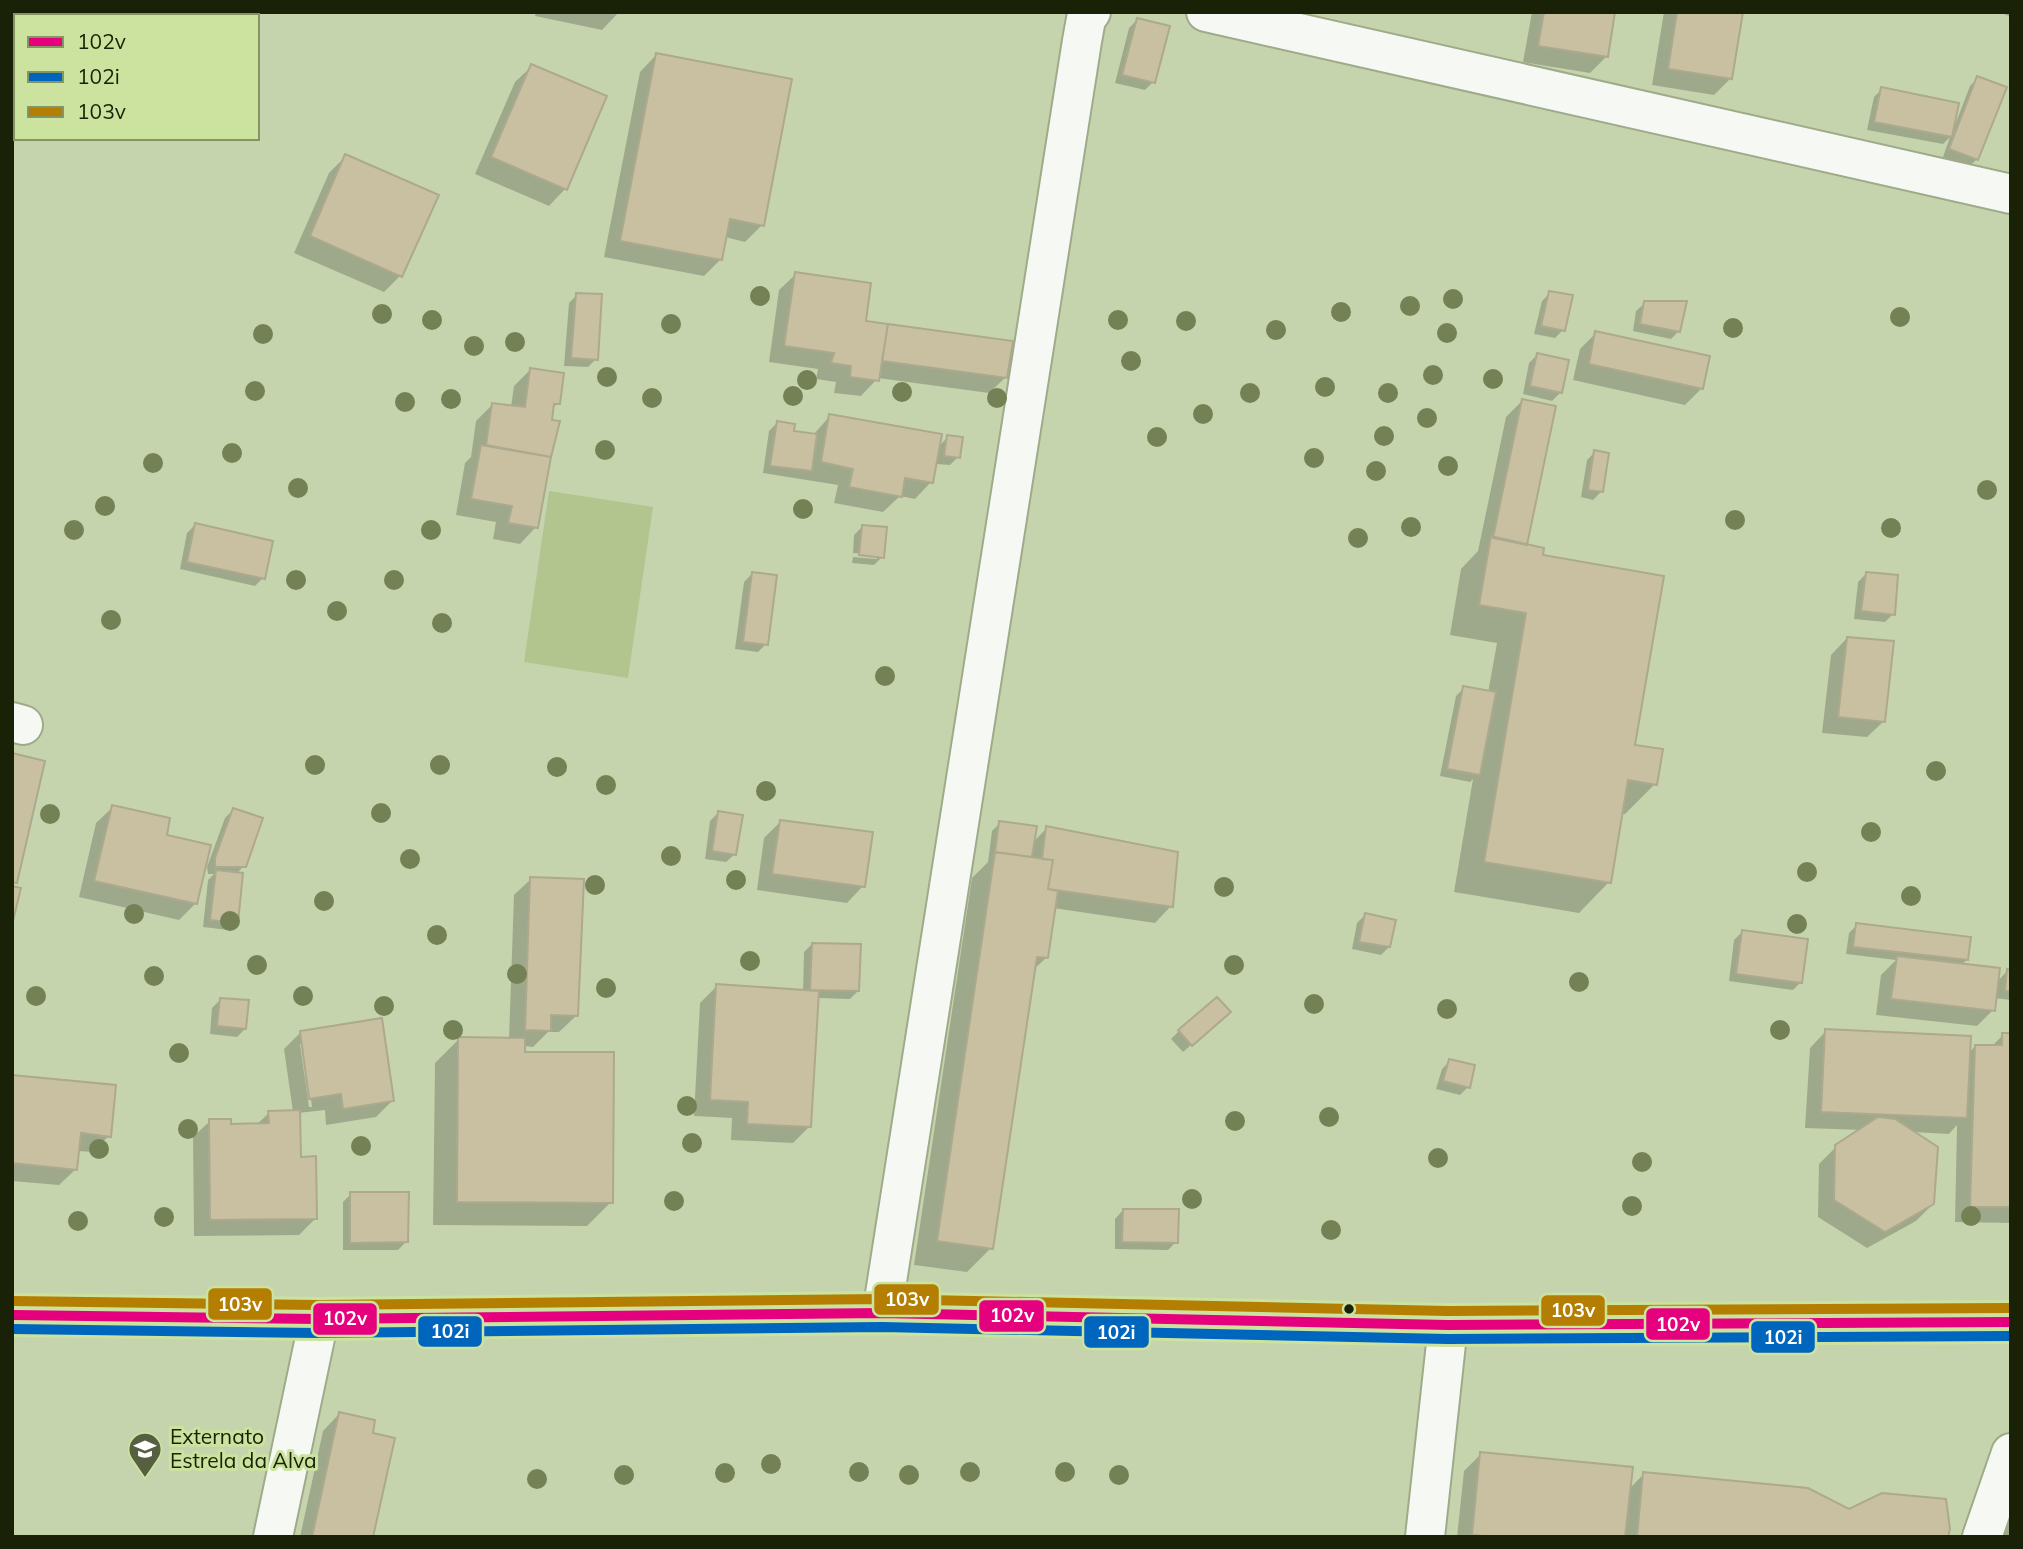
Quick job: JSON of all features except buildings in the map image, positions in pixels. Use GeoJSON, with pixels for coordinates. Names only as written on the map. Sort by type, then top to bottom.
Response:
{"type":"FeatureCollection","features":[{"type":"Feature","properties":{"kind":"street"},"geometry":{"type":"LineString","coordinates":[[882,1313],[1082,41],[1086,19],[1091,12]]}},
{"type":"Feature","properties":{"kind":"street"},"geometry":{"type":"LineString","coordinates":[[1206,12],[2011,194]]}},
{"type":"Feature","properties":{"kind":"street"},"geometry":{"type":"LineString","coordinates":[[12,1315],[319,1319],[882,1313],[1448,1325],[2011,1322]]}},
{"type":"Feature","properties":{"kind":"street"},"geometry":{"type":"LineString","coordinates":[[273,1537],[319,1319]]}},
{"type":"Feature","properties":{"kind":"street"},"geometry":{"type":"LineString","coordinates":[[1426,1537],[1448,1325]]}},
{"type":"Feature","properties":{"kind":"street"},"geometry":{"type":"LineString","coordinates":[[1982,1537],[2011,1453]]}},
{"type":"Feature","properties":{"kind":"green space"},"geometry":{"type":"Polygon","coordinates":[[[549,491],[653,507],[628,678],[524,662],[549,491]]]}},
{"type":"Feature","properties":{"kind":"transit line","name":"103v"},"geometry":{"type":"LineString","coordinates":[[12,1301],[319,1305],[882,1299],[1448,1311],[2011,1308]]}},
{"type":"Feature","properties":{"kind":"transit line","name":"102v"},"geometry":{"type":"LineString","coordinates":[[12,1315],[319,1319],[882,1313],[1448,1325],[2011,1322]]}},
{"type":"Feature","properties":{"kind":"transit line","name":"102i"},"geometry":{"type":"LineString","coordinates":[[12,1329],[319,1333],[882,1327],[1448,1339],[2011,1336]]}},
{"type":"Feature","properties":{"kind":"place","name":"Externato Estrela da Alva"},"geometry":{"type":"Point","coordinates":[145,1479]}}]}
